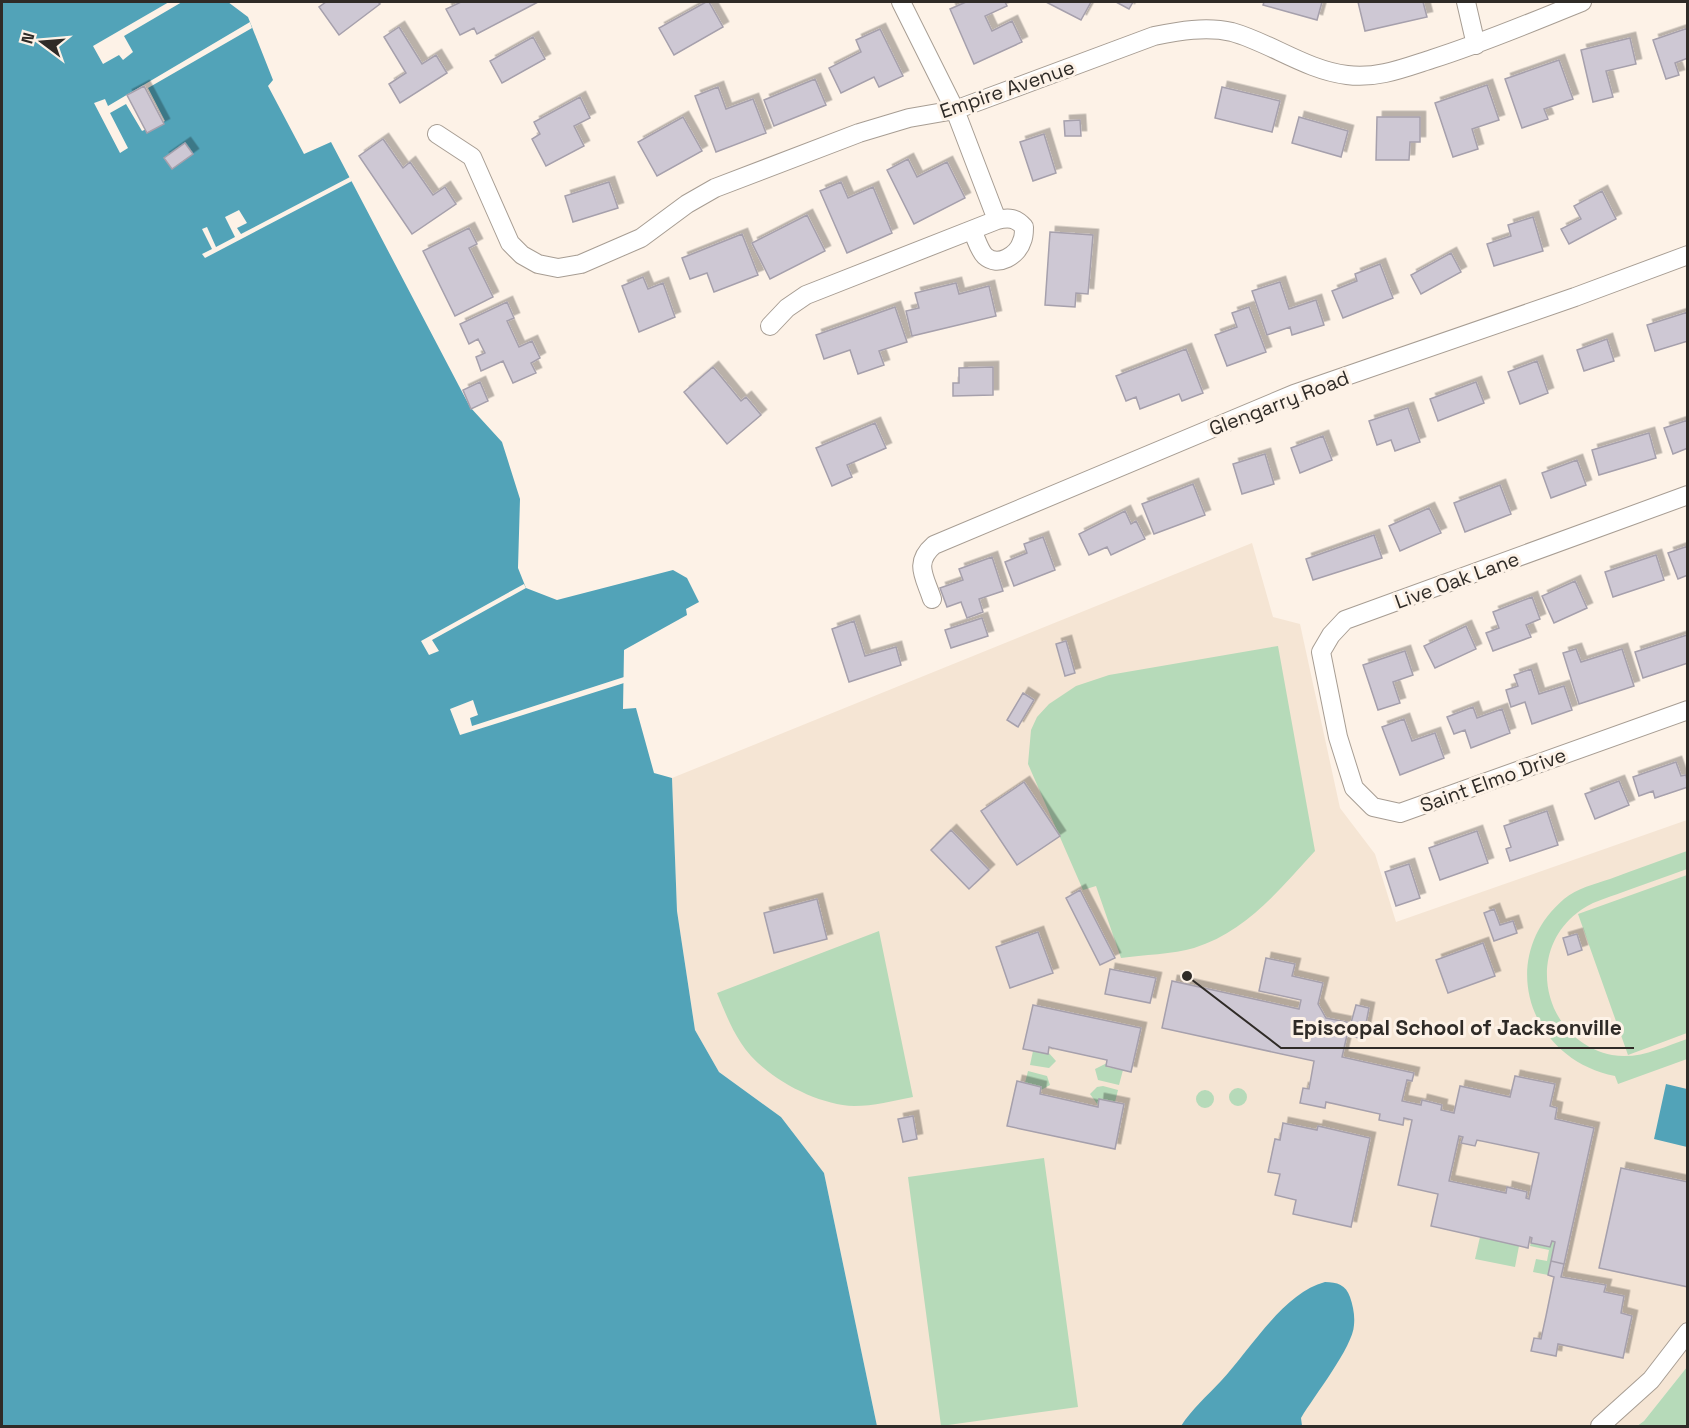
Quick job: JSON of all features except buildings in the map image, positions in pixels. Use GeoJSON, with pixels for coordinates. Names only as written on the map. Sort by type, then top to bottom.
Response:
{"type":"FeatureCollection","features":[{"type":"Feature","properties":{"kind":"street"},"geometry":{"type":"LineString","coordinates":[[901,2],[955,110],[997,220]]}},
{"type":"Feature","properties":{"kind":"street"},"geometry":{"type":"LineString","coordinates":[[1466,2],[1476,45]]}},
{"type":"Feature","properties":{"kind":"street","name":"Empire Avenue"},"geometry":{"type":"LineString","coordinates":[[437,134],[472,157],[510,243],[522,255],[538,264],[558,268],[581,264],[641,238],[687,204],[715,188],[859,133],[909,118],[955,110],[1154,36],[1182,30],[1205,29],[1229,32],[1321,69],[1364,77],[1384,74],[1476,45],[1582,2]]}},
{"type":"Feature","properties":{"kind":"street"},"geometry":{"type":"LineString","coordinates":[[770,326],[787,308],[806,295],[997,220],[1012,218],[1018,221],[1024,227],[1023,241],[1016,254],[1004,260],[995,261],[986,257],[972,230]]}},
{"type":"Feature","properties":{"kind":"street","name":"Glengarry Road"},"geometry":{"type":"LineString","coordinates":[[932,599],[921,563],[924,554],[934,545],[1294,394],[1575,297],[1688,255]]}},
{"type":"Feature","properties":{"kind":"street","name":"Live Oak Lane"},"geometry":{"type":"LineString","coordinates":[[1338,737],[1321,652],[1331,635],[1345,620],[1688,495]]}},
{"type":"Feature","properties":{"kind":"street","name":"Saint Elmo Drive"},"geometry":{"type":"LineString","coordinates":[[1338,737],[1354,788],[1373,807],[1400,813],[1688,710]]}},
{"type":"Feature","properties":{"kind":"street"},"geometry":{"type":"LineString","coordinates":[[1600,1426],[1650,1380],[1688,1332]]}},
{"type":"Feature","properties":{"kind":"shaded area"},"geometry":{"type":"Polygon","coordinates":[[[1252,543],[1273,617],[1300,624],[1340,808],[1375,854],[1396,922],[1687,820],[1687,1367],[1644,1421],[1637,1426],[877,1426],[824,1173],[781,1117],[719,1072],[695,1030],[677,911],[672,778],[1252,543]]]}},
{"type":"Feature","properties":{"kind":"green space"},"geometry":{"type":"Polygon","coordinates":[[[1278,646],[1315,851],[1261,908],[1213,941],[1186,950],[1121,958],[1096,886],[1083,890],[1028,764],[1031,730],[1037,717],[1049,704],[1076,686],[1109,675],[1278,646]]]}},
{"type":"Feature","properties":{"kind":"green space"},"geometry":{"type":"Polygon","coordinates":[[[1687,851],[1687,869],[1582,909],[1560,931],[1550,951],[1547,973],[1550,995],[1558,1015],[1571,1033],[1589,1047],[1612,1055],[1632,1056],[1687,1039],[1687,1059],[1618,1084],[1615,1076],[1585,1066],[1561,1049],[1543,1028],[1531,1003],[1527,976],[1531,949],[1543,923],[1569,895],[1687,851]]]}},
{"type":"Feature","properties":{"kind":"green space"},"geometry":{"type":"Polygon","coordinates":[[[1687,875],[1687,1033],[1628,1055],[1578,914],[1687,875]]]}},
{"type":"Feature","properties":{"kind":"green space"},"geometry":{"type":"Polygon","coordinates":[[[879,931],[913,1097],[869,1105],[839,1104],[806,1094],[775,1077],[750,1055],[737,1037],[717,993],[879,931]]]}},
{"type":"Feature","properties":{"kind":"green space"},"geometry":{"type":"Polygon","coordinates":[[[1033,1051],[1047,1054],[1048,1052],[1056,1061],[1049,1068],[1030,1065],[1033,1051]]]}},
{"type":"Feature","properties":{"kind":"green space"},"geometry":{"type":"Polygon","coordinates":[[[1107,1063],[1107,1067],[1123,1070],[1119,1085],[1098,1080],[1095,1069],[1107,1063]]]}},
{"type":"Feature","properties":{"kind":"green space"},"geometry":{"type":"Polygon","coordinates":[[[1028,1071],[1047,1076],[1050,1085],[1041,1090],[1041,1087],[1025,1083],[1028,1071]]]}},
{"type":"Feature","properties":{"kind":"green space"},"geometry":{"type":"Polygon","coordinates":[[[1103,1086],[1118,1090],[1115,1102],[1100,1099],[1098,1105],[1090,1094],[1097,1087],[1103,1086]]]}},
{"type":"Feature","properties":{"kind":"green space"},"geometry":{"type":"Polygon","coordinates":[[[1238,1088],[1244,1091],[1247,1097],[1244,1103],[1238,1106],[1232,1103],[1229,1097],[1232,1091],[1238,1088]]]}},
{"type":"Feature","properties":{"kind":"green space"},"geometry":{"type":"Polygon","coordinates":[[[1205,1090],[1211,1093],[1214,1099],[1211,1105],[1205,1108],[1199,1105],[1196,1099],[1199,1093],[1205,1090]]]}},
{"type":"Feature","properties":{"kind":"green space"},"geometry":{"type":"Polygon","coordinates":[[[1044,1158],[1078,1407],[941,1426],[908,1177],[1044,1158]]]}},
{"type":"Feature","properties":{"kind":"green space"},"geometry":{"type":"Polygon","coordinates":[[[1480,1237],[1519,1246],[1515,1267],[1475,1259],[1480,1237]]]}},
{"type":"Feature","properties":{"kind":"green space"},"geometry":{"type":"Polygon","coordinates":[[[1552,1241],[1555,1243],[1548,1275],[1533,1272],[1536,1259],[1547,1261],[1549,1250],[1530,1246],[1531,1243],[1550,1247],[1552,1241]]]}},
{"type":"Feature","properties":{"kind":"green space"},"geometry":{"type":"Polygon","coordinates":[[[1687,1367],[1687,1426],[1637,1426],[1644,1421],[1687,1367]]]}},
{"type":"Feature","properties":{"kind":"water"},"geometry":{"type":"Polygon","coordinates":[[[2,2],[228,2],[248,17],[273,80],[268,86],[304,154],[331,142],[470,407],[502,442],[520,499],[518,568],[526,588],[557,600],[673,570],[687,578],[699,602],[686,609],[687,615],[624,650],[623,709],[636,708],[654,773],[672,778],[677,911],[695,1030],[719,1072],[781,1117],[824,1173],[877,1426],[2,1426],[2,2]]]}},
{"type":"Feature","properties":{"kind":"water"},"geometry":{"type":"Polygon","coordinates":[[[1666,1084],[1687,1089],[1687,1147],[1654,1139],[1666,1084]]]}},
{"type":"Feature","properties":{"kind":"water"},"geometry":{"type":"Polygon","coordinates":[[[1325,1282],[1337,1284],[1346,1290],[1353,1307],[1354,1325],[1347,1346],[1301,1418],[1302,1426],[1181,1426],[1281,1310],[1310,1288],[1325,1282]]]}},
{"type":"Feature","properties":{"kind":"pier"},"geometry":{"type":"Polygon","coordinates":[[[169,2],[182,2],[124,36],[133,52],[123,60],[119,55],[103,64],[93,46],[169,2]]]}},
{"type":"Feature","properties":{"kind":"pier"},"geometry":{"type":"Polygon","coordinates":[[[250,22],[252,28],[148,88],[165,121],[142,131],[126,104],[110,113],[128,148],[120,153],[94,103],[105,99],[108,106],[250,22]]]}},
{"type":"Feature","properties":{"kind":"pier"},"geometry":{"type":"Polygon","coordinates":[[[350,177],[352,181],[205,258],[202,254],[212,249],[202,229],[207,227],[216,247],[235,237],[225,217],[239,210],[247,223],[237,228],[241,234],[350,177]]]}},
{"type":"Feature","properties":{"kind":"pier"},"geometry":{"type":"Polygon","coordinates":[[[524,584],[526,588],[432,640],[439,651],[429,655],[421,641],[524,584]]]}},
{"type":"Feature","properties":{"kind":"pier"},"geometry":{"type":"Polygon","coordinates":[[[624,677],[624,683],[460,735],[450,709],[473,700],[478,715],[470,718],[472,726],[624,677]]]}},
{"type":"Feature","properties":{"kind":"place","name":"Episcopal School of Jacksonville"},"geometry":{"type":"Point","coordinates":[1187,976]}}]}
